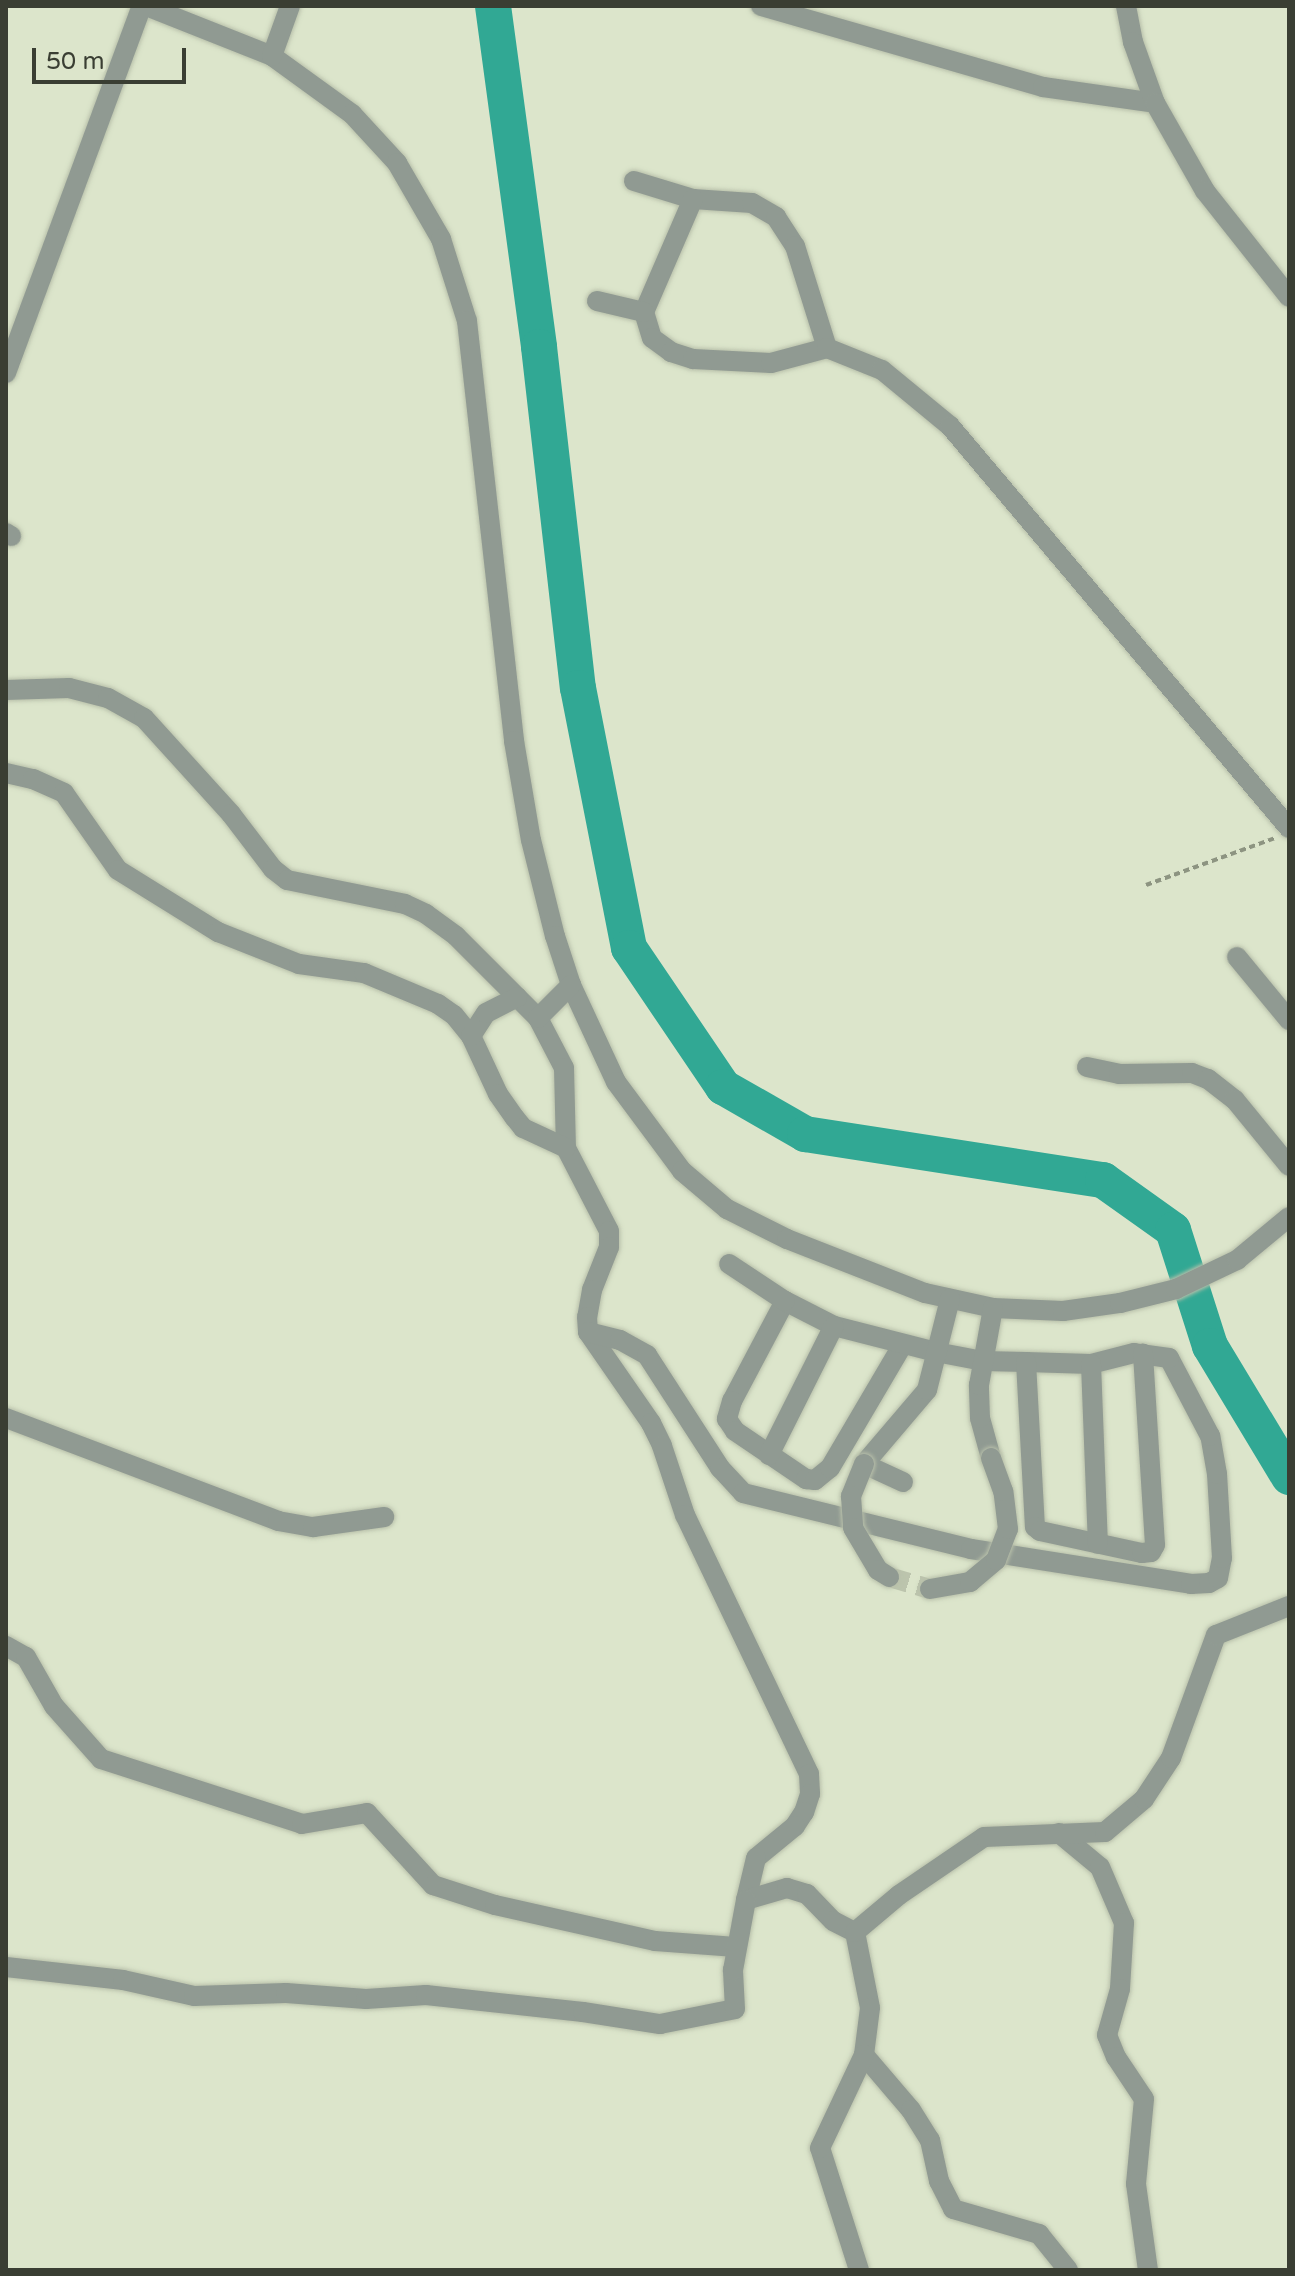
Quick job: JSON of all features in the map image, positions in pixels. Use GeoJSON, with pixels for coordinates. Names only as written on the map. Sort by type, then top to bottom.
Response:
{"type":"FeatureCollection","features":[{"type":"Feature","properties":{"kind":"street"},"geometry":{"type":"LineString","coordinates":[[6,373],[144,6],[272,56],[352,114],[397,163],[441,239],[455,276],[467,321],[514,741],[531,840],[571,985],[616,1082],[682,1171],[727,1209],[787,1239],[851,1267],[950,1299],[993,1308],[1063,1311],[1120,1303],[1176,1289],[1237,1260],[1289,1217]]}},
{"type":"Feature","properties":{"kind":"street"},"geometry":{"type":"LineString","coordinates":[[272,56],[290,6]]}},
{"type":"Feature","properties":{"kind":"street"},"geometry":{"type":"LineString","coordinates":[[761,6],[1043,87],[1155,103]]}},
{"type":"Feature","properties":{"kind":"street"},"geometry":{"type":"LineString","coordinates":[[1126,6],[1133,42],[1155,103],[1205,191],[1289,297]]}},
{"type":"Feature","properties":{"kind":"street"},"geometry":{"type":"LineString","coordinates":[[634,181],[693,199],[752,203],[776,217],[795,246],[827,348]]}},
{"type":"Feature","properties":{"kind":"street"},"geometry":{"type":"LineString","coordinates":[[693,199],[644,312],[652,338],[671,352],[693,359],[771,363],[827,348],[882,370],[950,426],[1289,830]]}},
{"type":"Feature","properties":{"kind":"street"},"geometry":{"type":"LineString","coordinates":[[597,301],[644,312]]}},
{"type":"Feature","properties":{"kind":"street"},"geometry":{"type":"LineString","coordinates":[[6,690],[69,688],[108,698],[144,718],[231,814],[273,869],[287,880],[405,904],[426,914],[456,936],[538,1018],[564,1068],[566,1148],[609,1231],[609,1247],[592,1290],[587,1317],[588,1332],[657,1434],[685,1515],[809,1774],[810,1794],[795,1826],[756,1858],[751,1870],[736,1947],[735,2009],[660,2024],[583,2012],[426,1995],[366,1999],[286,1993],[194,1996],[123,1980],[6,1967]]}},
{"type":"Feature","properties":{"kind":"street"},"geometry":{"type":"LineString","coordinates":[[6,773],[33,779],[64,793],[118,870],[218,932],[299,964],[364,973],[438,1004],[454,1015],[471,1036],[498,1094],[523,1128],[566,1148]]}},
{"type":"Feature","properties":{"kind":"street"},"geometry":{"type":"LineString","coordinates":[[1237,957],[1289,1020]]}},
{"type":"Feature","properties":{"kind":"street"},"geometry":{"type":"LineString","coordinates":[[538,1018],[571,985]]}},
{"type":"Feature","properties":{"kind":"street"},"geometry":{"type":"LineString","coordinates":[[471,1036],[486,1013],[517,997]]}},
{"type":"Feature","properties":{"kind":"street"},"geometry":{"type":"LineString","coordinates":[[1087,1067],[1119,1074],[1192,1073],[1208,1079],[1235,1100],[1289,1166]]}},
{"type":"Feature","properties":{"kind":"street"},"geometry":{"type":"LineString","coordinates":[[588,1332],[620,1340],[647,1355],[720,1468],[743,1493],[971,1549],[1191,1584],[1209,1583],[1218,1578],[1222,1558],[1217,1474],[1210,1436],[1169,1358],[1143,1353],[1091,1364],[983,1361],[936,1352],[834,1326],[785,1301],[729,1264]]}},
{"type":"Feature","properties":{"kind":"street"},"geometry":{"type":"LineString","coordinates":[[889,1577],[878,1570],[853,1528],[851,1496],[864,1464],[927,1390],[950,1299]]}},
{"type":"Feature","properties":{"kind":"street"},"geometry":{"type":"LineString","coordinates":[[785,1301],[727,1412],[727,1419],[735,1431],[806,1479],[823,1476],[903,1344]]}},
{"type":"Feature","properties":{"kind":"street"},"geometry":{"type":"LineString","coordinates":[[930,1589],[970,1582],[996,1560],[1008,1529],[1003,1491],[980,1418],[979,1385],[993,1308]]}},
{"type":"Feature","properties":{"kind":"street"},"geometry":{"type":"LineString","coordinates":[[769,1455],[834,1326]]}},
{"type":"Feature","properties":{"kind":"street"},"geometry":{"type":"LineString","coordinates":[[1026,1362],[1035,1527],[1040,1531],[1142,1553],[1151,1552],[1155,1545],[1143,1353]]}},
{"type":"Feature","properties":{"kind":"street"},"geometry":{"type":"LineString","coordinates":[[1091,1364],[1098,1544]]}},
{"type":"Feature","properties":{"kind":"street"},"geometry":{"type":"LineString","coordinates":[[6,1418],[278,1521],[329,1527],[384,1517]]}},
{"type":"Feature","properties":{"kind":"street"},"geometry":{"type":"LineString","coordinates":[[864,1464],[903,1482]]}},
{"type":"Feature","properties":{"kind":"street"},"geometry":{"type":"LineString","coordinates":[[855,1932],[899,1895],[984,1837],[1105,1832],[1144,1799],[1171,1758],[1216,1635],[1289,1606]]}},
{"type":"Feature","properties":{"kind":"street"},"geometry":{"type":"LineString","coordinates":[[6,1646],[26,1657],[54,1706],[101,1759],[302,1824],[367,1813],[433,1885],[495,1905],[655,1941],[736,1947]]}},
{"type":"Feature","properties":{"kind":"street"},"geometry":{"type":"LineString","coordinates":[[1059,1833],[1100,1867],[1124,1923],[1120,1989],[1107,2035],[1116,2057],[1144,2099],[1136,2184],[1148,2270]]}},
{"type":"Feature","properties":{"kind":"street"},"geometry":{"type":"LineString","coordinates":[[746,1900],[787,1888],[807,1894],[833,1921],[855,1932]]}},
{"type":"Feature","properties":{"kind":"street"},"geometry":{"type":"LineString","coordinates":[[855,1932],[870,2008],[864,2055],[820,2148],[859,2270]]}},
{"type":"Feature","properties":{"kind":"street"},"geometry":{"type":"LineString","coordinates":[[864,2055],[911,2110],[930,2140],[939,2181],[953,2209],[1039,2234],[1068,2270]]}},
{"type":"Feature","properties":{"kind":"path"},"geometry":{"type":"LineString","coordinates":[[1146,885],[1289,830]]}},
{"type":"Feature","properties":{"kind":"waterway"},"geometry":{"type":"LineString","coordinates":[[493,6],[539,347],[578,688],[629,948],[723,1087],[805,1134],[1103,1180],[1173,1230],[1210,1346],[1289,1477]]}},
{"type":"Feature","properties":{"kind":"tunnel"},"geometry":{"type":"LineString","coordinates":[[889,1577],[930,1589]]}}]}
